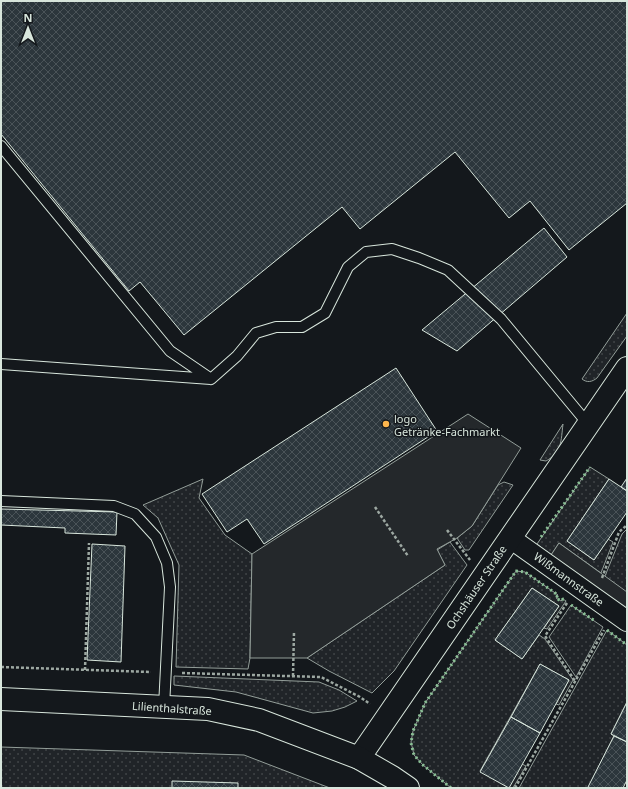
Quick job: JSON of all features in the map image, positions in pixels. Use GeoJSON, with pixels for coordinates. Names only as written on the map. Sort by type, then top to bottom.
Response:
{"type":"FeatureCollection","features":[{"type":"Feature","properties":{"kind":"street","name":"Ochshäuser Straße"},"geometry":{"type":"LineString","coordinates":[[358,758],[388,717],[487,570],[627,368]]}},
{"type":"Feature","properties":{"kind":"street","name":"Wißmannstraße"},"geometry":{"type":"LineString","coordinates":[[510,538],[621,617]]}},
{"type":"Feature","properties":{"kind":"street","name":"Lilienthalstraße"},"geometry":{"type":"LineString","coordinates":[[1,699],[208,709],[259,720],[358,758]]}},
{"type":"Feature","properties":{"kind":"street"},"geometry":{"type":"LineString","coordinates":[[358,758],[396,784]]}},
{"type":"Feature","properties":{"kind":"lane"},"geometry":{"type":"LineString","coordinates":[[1,146],[170,351],[211,379]]}},
{"type":"Feature","properties":{"kind":"lane"},"geometry":{"type":"LineString","coordinates":[[1,364],[211,379],[237,356],[256,333],[276,327],[302,327],[325,313],[348,267],[366,252],[392,249],[448,270],[501,319],[588,424]]}},
{"type":"Feature","properties":{"kind":"lane"},"geometry":{"type":"LineString","coordinates":[[1,500],[114,506],[135,514],[156,538],[167,563],[170,587],[164,706]]}},
{"type":"Feature","properties":{"kind":"path"},"geometry":{"type":"LineString","coordinates":[[374,507],[408,556]]}},
{"type":"Feature","properties":{"kind":"path"},"geometry":{"type":"LineString","coordinates":[[575,681],[545,636],[585,591],[604,574],[619,532],[627,526]]}},
{"type":"Feature","properties":{"kind":"path"},"geometry":{"type":"LineString","coordinates":[[447,530],[469,559],[487,570]]}},
{"type":"Feature","properties":{"kind":"path"},"geometry":{"type":"LineString","coordinates":[[85,670],[90,543]]}},
{"type":"Feature","properties":{"kind":"path"},"geometry":{"type":"LineString","coordinates":[[515,788],[575,681],[621,617]]}},
{"type":"Feature","properties":{"kind":"path"},"geometry":{"type":"LineString","coordinates":[[293,676],[294,632]]}},
{"type":"Feature","properties":{"kind":"path"},"geometry":{"type":"LineString","coordinates":[[1,667],[321,677],[360,697],[388,717]]}},
{"type":"Feature","properties":{"kind":"shaded area"},"geometry":{"type":"Polygon","coordinates":[[[627,313],[627,336],[597,378],[590,382],[582,379],[627,313]]]}},
{"type":"Feature","properties":{"kind":"shaded area"},"geometry":{"type":"Polygon","coordinates":[[[468,414],[521,448],[472,526],[457,538],[437,549],[445,565],[307,658],[250,658],[252,554],[468,414]]]}},
{"type":"Feature","properties":{"kind":"shaded area"},"geometry":{"type":"Polygon","coordinates":[[[563,424],[561,441],[558,450],[546,461],[540,460],[563,424]]]}},
{"type":"Feature","properties":{"kind":"shaded area"},"geometry":{"type":"Polygon","coordinates":[[[590,467],[609,479],[567,541],[594,560],[608,539],[613,542],[601,573],[559,543],[551,555],[537,544],[590,467]]]}},
{"type":"Feature","properties":{"kind":"shaded area"},"geometry":{"type":"Polygon","coordinates":[[[203,479],[199,498],[225,535],[252,554],[250,658],[248,669],[176,667],[179,565],[158,518],[143,505],[203,479]]]}},
{"type":"Feature","properties":{"kind":"shaded area"},"geometry":{"type":"Polygon","coordinates":[[[504,482],[513,485],[469,550],[465,550],[457,538],[472,526],[498,485],[504,482]]]}},
{"type":"Feature","properties":{"kind":"shaded area"},"geometry":{"type":"Polygon","coordinates":[[[627,529],[627,594],[598,589],[605,576],[622,534],[627,529]]]}},
{"type":"Feature","properties":{"kind":"shaded area"},"geometry":{"type":"Polygon","coordinates":[[[450,542],[467,565],[394,671],[372,693],[307,658],[445,565],[437,550],[450,542]]]}},
{"type":"Feature","properties":{"kind":"shaded area"},"geometry":{"type":"Polygon","coordinates":[[[559,543],[627,592],[627,610],[551,555],[559,543]]]}},
{"type":"Feature","properties":{"kind":"shaded area"},"geometry":{"type":"Polygon","coordinates":[[[516,571],[525,572],[558,595],[556,598],[561,601],[563,599],[566,601],[547,629],[544,628],[559,606],[532,588],[495,640],[522,659],[539,635],[545,639],[573,680],[559,705],[556,704],[569,680],[540,664],[480,771],[522,764],[526,766],[513,788],[451,788],[423,765],[414,755],[411,742],[413,731],[425,703],[516,571]]]}},
{"type":"Feature","properties":{"kind":"shaded area"},"geometry":{"type":"Polygon","coordinates":[[[571,605],[603,627],[576,677],[549,637],[571,605]]]}},
{"type":"Feature","properties":{"kind":"shaded area"},"geometry":{"type":"Polygon","coordinates":[[[607,630],[627,645],[627,702],[611,734],[614,736],[588,788],[519,788],[607,630]]]}},
{"type":"Feature","properties":{"kind":"shaded area"},"geometry":{"type":"Polygon","coordinates":[[[174,676],[319,682],[339,690],[357,701],[332,711],[313,713],[236,692],[174,685],[174,676]]]}},
{"type":"Feature","properties":{"kind":"shaded area"},"geometry":{"type":"Polygon","coordinates":[[[1,747],[244,755],[330,788],[1,788],[1,747]]]}},
{"type":"Feature","properties":{"kind":"building"},"geometry":{"type":"Polygon","coordinates":[[[1,1],[627,1],[627,203],[569,250],[530,201],[509,218],[455,152],[360,229],[342,207],[184,335],[140,282],[129,291],[1,134],[1,1]]]}},
{"type":"Feature","properties":{"kind":"building"},"geometry":{"type":"Polygon","coordinates":[[[544,228],[567,257],[457,351],[422,330],[544,228]]]}},
{"type":"Feature","properties":{"kind":"building"},"geometry":{"type":"Polygon","coordinates":[[[396,368],[437,431],[264,544],[247,519],[227,532],[202,494],[396,368]]]}},
{"type":"Feature","properties":{"kind":"building"},"geometry":{"type":"Polygon","coordinates":[[[627,478],[627,491],[621,487],[627,478]]]}},
{"type":"Feature","properties":{"kind":"building"},"geometry":{"type":"Polygon","coordinates":[[[609,479],[627,491],[627,512],[594,560],[567,541],[609,479]]]}},
{"type":"Feature","properties":{"kind":"building"},"geometry":{"type":"Polygon","coordinates":[[[1,509],[117,512],[116,535],[65,533],[65,528],[1,525],[1,509]]]}},
{"type":"Feature","properties":{"kind":"building"},"geometry":{"type":"Polygon","coordinates":[[[92,544],[125,546],[121,662],[87,660],[92,544]]]}},
{"type":"Feature","properties":{"kind":"building"},"geometry":{"type":"Polygon","coordinates":[[[532,588],[559,606],[522,659],[495,640],[532,588]]]}},
{"type":"Feature","properties":{"kind":"building"},"geometry":{"type":"Polygon","coordinates":[[[540,664],[569,680],[540,733],[511,717],[540,664]]]}},
{"type":"Feature","properties":{"kind":"building"},"geometry":{"type":"Polygon","coordinates":[[[627,702],[627,742],[611,734],[627,702]]]}},
{"type":"Feature","properties":{"kind":"building"},"geometry":{"type":"Polygon","coordinates":[[[511,717],[540,733],[509,788],[480,772],[511,717]]]}},
{"type":"Feature","properties":{"kind":"building"},"geometry":{"type":"Polygon","coordinates":[[[614,736],[627,742],[627,780],[623,788],[590,788],[588,787],[614,736]]]}},
{"type":"Feature","properties":{"kind":"building"},"geometry":{"type":"Polygon","coordinates":[[[172,781],[238,783],[238,788],[172,788],[172,781]]]}},
{"type":"Feature","properties":{"kind":"hedge"},"geometry":{"type":"LineString","coordinates":[[541,537],[590,467]]}},
{"type":"Feature","properties":{"kind":"hedge"},"geometry":{"type":"LineString","coordinates":[[451,788],[423,765],[414,755],[411,743],[413,731],[425,703],[516,571],[525,572],[558,595],[556,598],[561,601],[563,599],[566,601]]}},
{"type":"Feature","properties":{"kind":"hedge"},"geometry":{"type":"LineString","coordinates":[[571,605],[595,621]]}},
{"type":"Feature","properties":{"kind":"hedge"},"geometry":{"type":"LineString","coordinates":[[607,630],[627,645]]}},
{"type":"Feature","properties":{"kind":"place","name":"logo Getränke-Fachmarkt"},"geometry":{"type":"Point","coordinates":[386,424]}}]}
